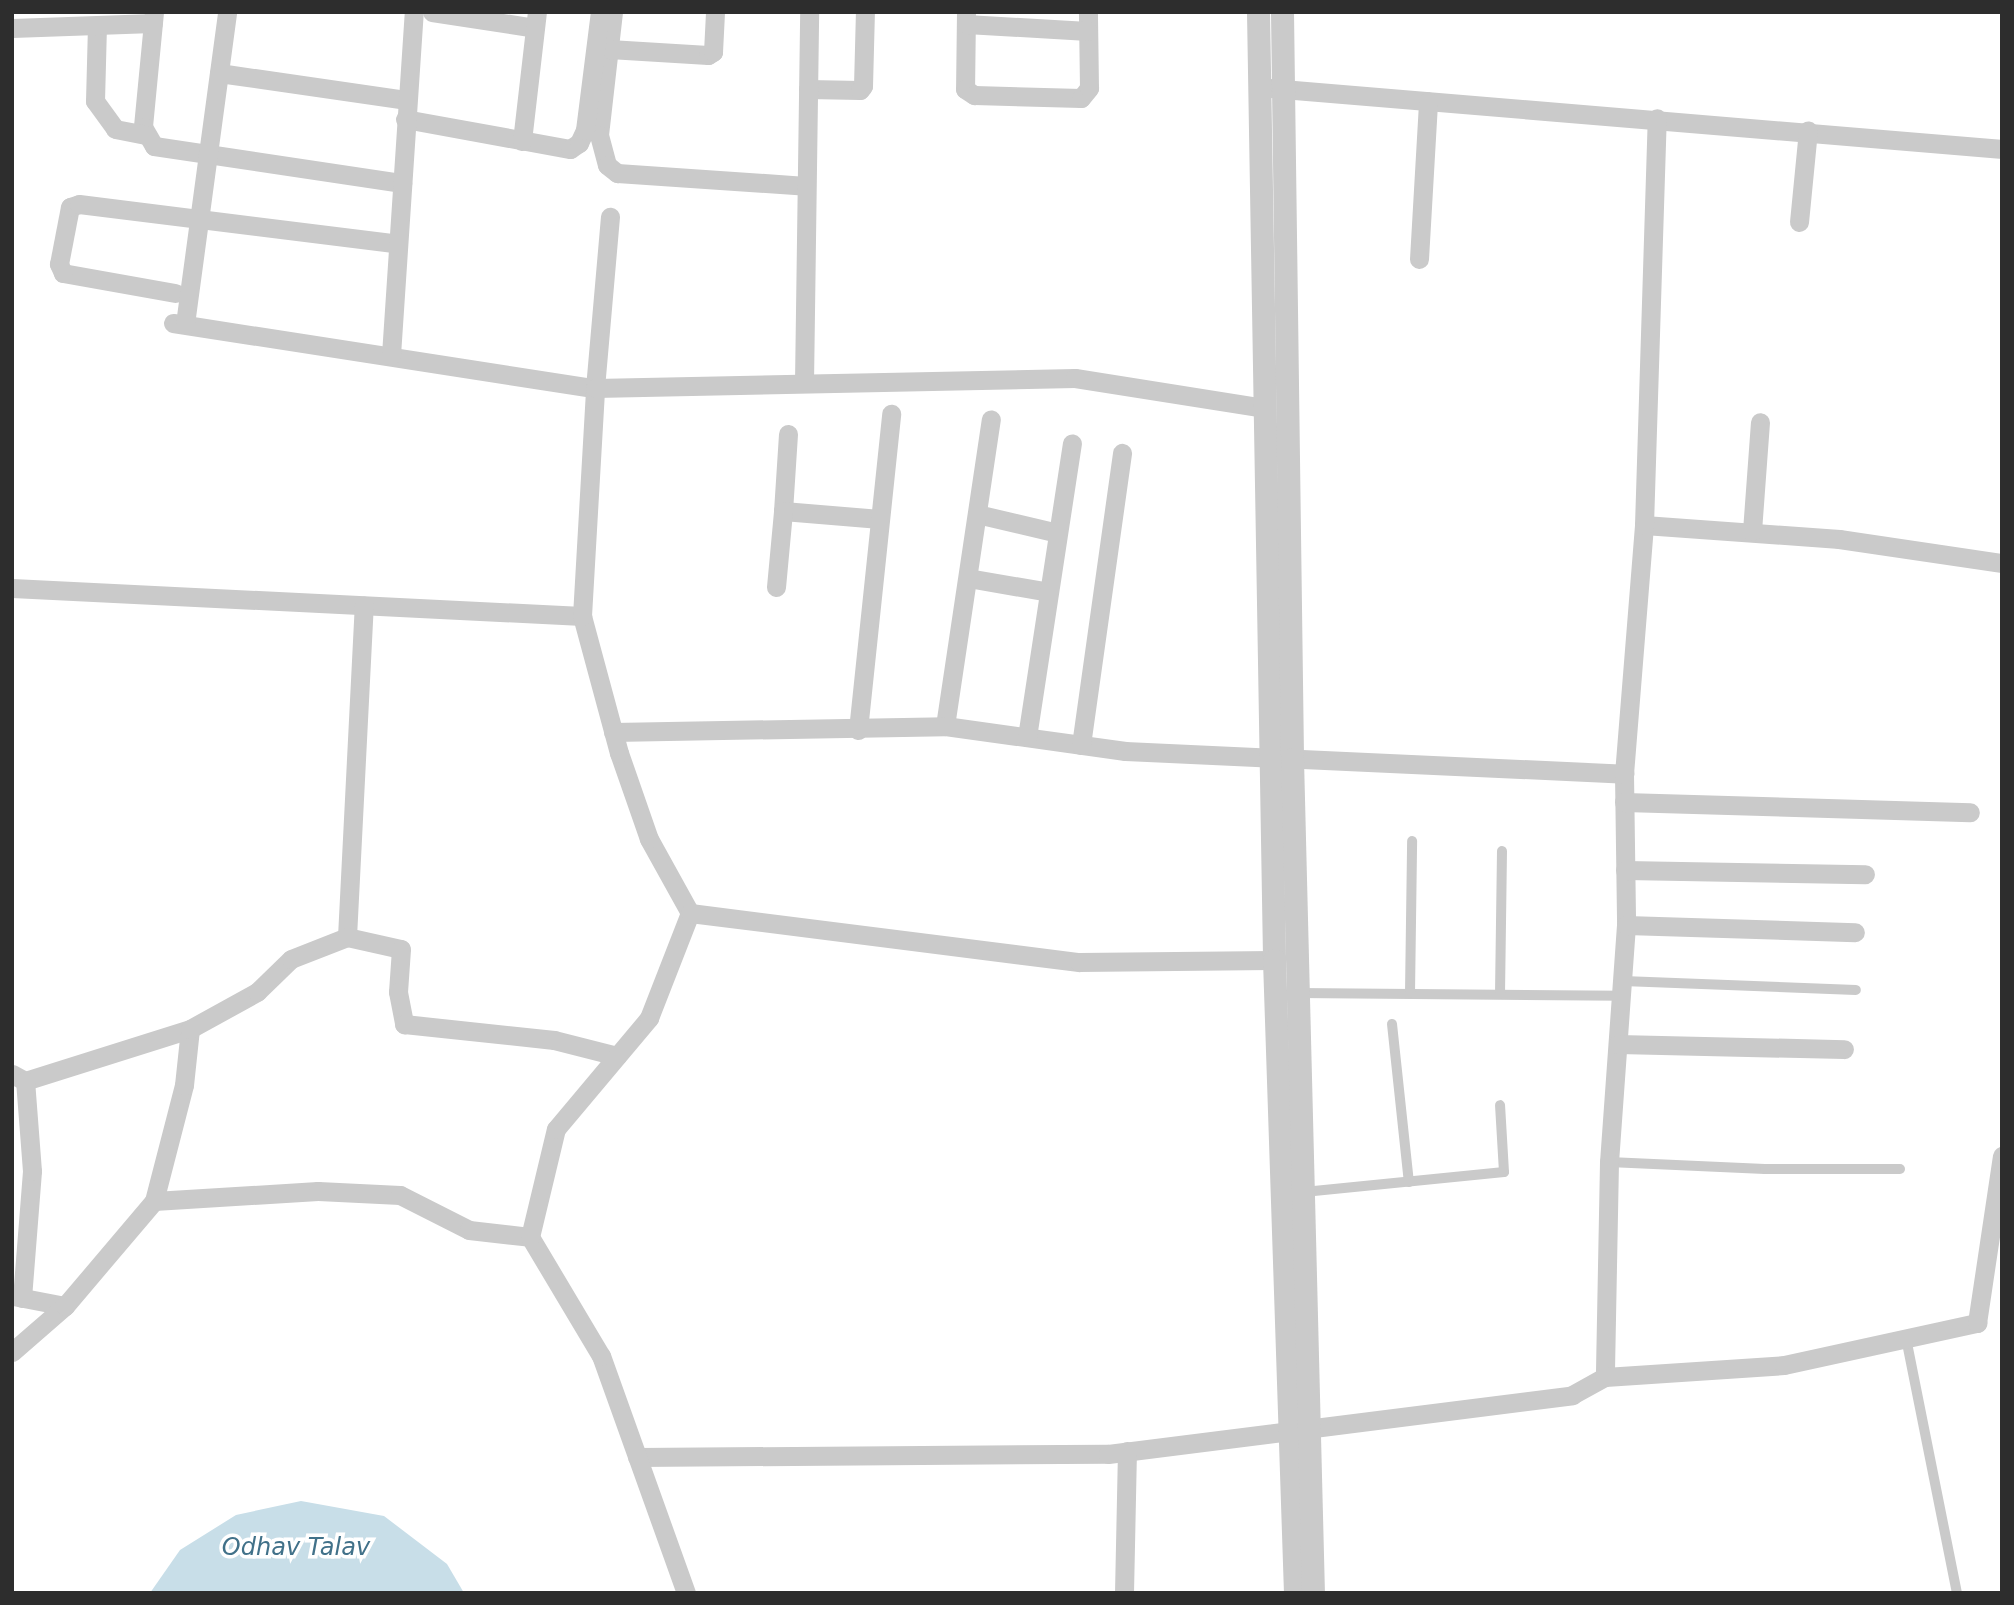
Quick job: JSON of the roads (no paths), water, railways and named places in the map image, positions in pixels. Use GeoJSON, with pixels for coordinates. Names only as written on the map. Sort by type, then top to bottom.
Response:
{"type":"FeatureCollection","features":[{"type":"Feature","properties":{"kind":"street"},"geometry":{"type":"LineString","coordinates":[[227,12],[199,219],[179,324],[595,387],[1075,378],[1264,408]]}},
{"type":"Feature","properties":{"kind":"street"},"geometry":{"type":"LineString","coordinates":[[391,355],[406,110],[415,12]]}},
{"type":"Feature","properties":{"kind":"street"},"geometry":{"type":"LineString","coordinates":[[432,12],[536,20],[522,141]]}},
{"type":"Feature","properties":{"kind":"street"},"geometry":{"type":"LineString","coordinates":[[219,73],[406,110],[559,149],[579,143],[585,130],[600,12]]}},
{"type":"Feature","properties":{"kind":"street"},"geometry":{"type":"LineString","coordinates":[[613,12],[599,135],[607,165],[617,173],[806,186]]}},
{"type":"Feature","properties":{"kind":"street"},"geometry":{"type":"LineString","coordinates":[[609,49],[708,55],[713,52],[715,12]]}},
{"type":"Feature","properties":{"kind":"street"},"geometry":{"type":"LineString","coordinates":[[804,383],[809,12]]}},
{"type":"Feature","properties":{"kind":"street"},"geometry":{"type":"LineString","coordinates":[[807,89],[860,90],[863,86],[865,12]]}},
{"type":"Feature","properties":{"kind":"street"},"geometry":{"type":"LineString","coordinates":[[1258,12],[1264,408],[1282,758],[1298,993],[1304,1192],[1302,1427],[1295,1593]]}},
{"type":"Feature","properties":{"kind":"street"},"geometry":{"type":"LineString","coordinates":[[1282,12],[1282,758],[1274,960],[1313,1593]]}},
{"type":"Feature","properties":{"kind":"street"},"geometry":{"type":"LineString","coordinates":[[12,28],[97,25],[154,18],[145,135]]}},
{"type":"Feature","properties":{"kind":"street"},"geometry":{"type":"LineString","coordinates":[[966,18],[1088,22],[1089,88],[1081,98],[974,95],[965,89],[966,18]]}},
{"type":"Feature","properties":{"kind":"street"},"geometry":{"type":"LineString","coordinates":[[97,25],[95,101],[115,130],[145,135],[154,146],[402,183]]}},
{"type":"Feature","properties":{"kind":"street"},"geometry":{"type":"LineString","coordinates":[[1259,87],[1657,118],[2002,149]]}},
{"type":"Feature","properties":{"kind":"street"},"geometry":{"type":"LineString","coordinates":[[1419,259],[1428,101]]}},
{"type":"Feature","properties":{"kind":"street"},"geometry":{"type":"LineString","coordinates":[[1605,1377],[1609,1162],[1626,925],[1624,774],[1644,525],[1657,118]]}},
{"type":"Feature","properties":{"kind":"street"},"geometry":{"type":"LineString","coordinates":[[1799,222],[1808,131]]}},
{"type":"Feature","properties":{"kind":"street"},"geometry":{"type":"LineString","coordinates":[[175,293],[63,273],[59,264],[65,216],[70,207],[79,204],[398,244]]}},
{"type":"Feature","properties":{"kind":"street"},"geometry":{"type":"LineString","coordinates":[[610,217],[595,387],[582,616],[613,732],[649,839],[691,913]]}},
{"type":"Feature","properties":{"kind":"street"},"geometry":{"type":"LineString","coordinates":[[858,730],[891,414]]}},
{"type":"Feature","properties":{"kind":"street"},"geometry":{"type":"LineString","coordinates":[[945,726],[991,419]]}},
{"type":"Feature","properties":{"kind":"street"},"geometry":{"type":"LineString","coordinates":[[1752,531],[1760,422]]}},
{"type":"Feature","properties":{"kind":"street"},"geometry":{"type":"LineString","coordinates":[[776,587],[788,434]]}},
{"type":"Feature","properties":{"kind":"street"},"geometry":{"type":"LineString","coordinates":[[1027,737],[1072,443]]}},
{"type":"Feature","properties":{"kind":"street"},"geometry":{"type":"LineString","coordinates":[[1080,745],[1122,453]]}},
{"type":"Feature","properties":{"kind":"street"},"geometry":{"type":"LineString","coordinates":[[783,511],[880,519]]}},
{"type":"Feature","properties":{"kind":"street"},"geometry":{"type":"LineString","coordinates":[[977,514],[1058,533]]}},
{"type":"Feature","properties":{"kind":"street"},"geometry":{"type":"LineString","coordinates":[[1644,525],[1752,531],[2002,563]]}},
{"type":"Feature","properties":{"kind":"street"},"geometry":{"type":"LineString","coordinates":[[968,579],[1049,592]]}},
{"type":"Feature","properties":{"kind":"street"},"geometry":{"type":"LineString","coordinates":[[12,588],[582,616]]}},
{"type":"Feature","properties":{"kind":"street"},"geometry":{"type":"LineString","coordinates":[[347,937],[364,605]]}},
{"type":"Feature","properties":{"kind":"street"},"geometry":{"type":"LineString","coordinates":[[613,732],[858,730],[945,726],[1080,745],[1282,758],[1624,774]]}},
{"type":"Feature","properties":{"kind":"street"},"geometry":{"type":"LineString","coordinates":[[1624,802],[1970,812]]}},
{"type":"Feature","properties":{"kind":"street"},"geometry":{"type":"LineString","coordinates":[[1625,870],[1865,874]]}},
{"type":"Feature","properties":{"kind":"street"},"geometry":{"type":"LineString","coordinates":[[691,913],[1079,962],[1274,960]]}},
{"type":"Feature","properties":{"kind":"street"},"geometry":{"type":"LineString","coordinates":[[686,1593],[600,1356],[530,1237],[556,1129],[649,1018],[691,913]]}},
{"type":"Feature","properties":{"kind":"street"},"geometry":{"type":"LineString","coordinates":[[1626,925],[1855,932]]}},
{"type":"Feature","properties":{"kind":"street"},"geometry":{"type":"LineString","coordinates":[[65,1306],[17,1297],[32,1171],[18,1078],[190,1029],[257,992],[291,958],[347,937],[401,949],[398,992],[404,1024],[554,1040],[617,1056]]}},
{"type":"Feature","properties":{"kind":"street"},"geometry":{"type":"LineString","coordinates":[[12,1352],[65,1306],[154,1201],[184,1085],[190,1029]]}},
{"type":"Feature","properties":{"kind":"street"},"geometry":{"type":"LineString","coordinates":[[1618,1044],[1844,1049]]}},
{"type":"Feature","properties":{"kind":"street"},"geometry":{"type":"LineString","coordinates":[[637,1457],[1127,1451],[1572,1395],[1605,1377],[1784,1365],[1976,1323],[2002,1156]]}},
{"type":"Feature","properties":{"kind":"street"},"geometry":{"type":"LineString","coordinates":[[154,1201],[317,1191],[400,1195],[469,1230],[530,1237]]}},
{"type":"Feature","properties":{"kind":"street"},"geometry":{"type":"LineString","coordinates":[[1124,1593],[1127,1451]]}},
{"type":"Feature","properties":{"kind":"lane"},"geometry":{"type":"LineString","coordinates":[[1410,993],[1412,841]]}},
{"type":"Feature","properties":{"kind":"lane"},"geometry":{"type":"LineString","coordinates":[[1500,994],[1502,851]]}},
{"type":"Feature","properties":{"kind":"lane"},"geometry":{"type":"LineString","coordinates":[[1298,993],[1500,994],[1622,989],[1856,990]]}},
{"type":"Feature","properties":{"kind":"lane"},"geometry":{"type":"LineString","coordinates":[[1392,1024],[1409,1182]]}},
{"type":"Feature","properties":{"kind":"lane"},"geometry":{"type":"LineString","coordinates":[[1304,1192],[1504,1172],[1500,1105]]}},
{"type":"Feature","properties":{"kind":"lane"},"geometry":{"type":"LineString","coordinates":[[1609,1162],[1765,1169],[1900,1169]]}},
{"type":"Feature","properties":{"kind":"lane"},"geometry":{"type":"LineString","coordinates":[[1906,1338],[1957,1593]]}},
{"type":"Feature","properties":{"kind":"water","name":"Odhav Talav"},"geometry":{"type":"Polygon","coordinates":[[[301,1501],[384,1516],[447,1564],[464,1593],[150,1593],[180,1550],[236,1515],[301,1501]]]}}]}
